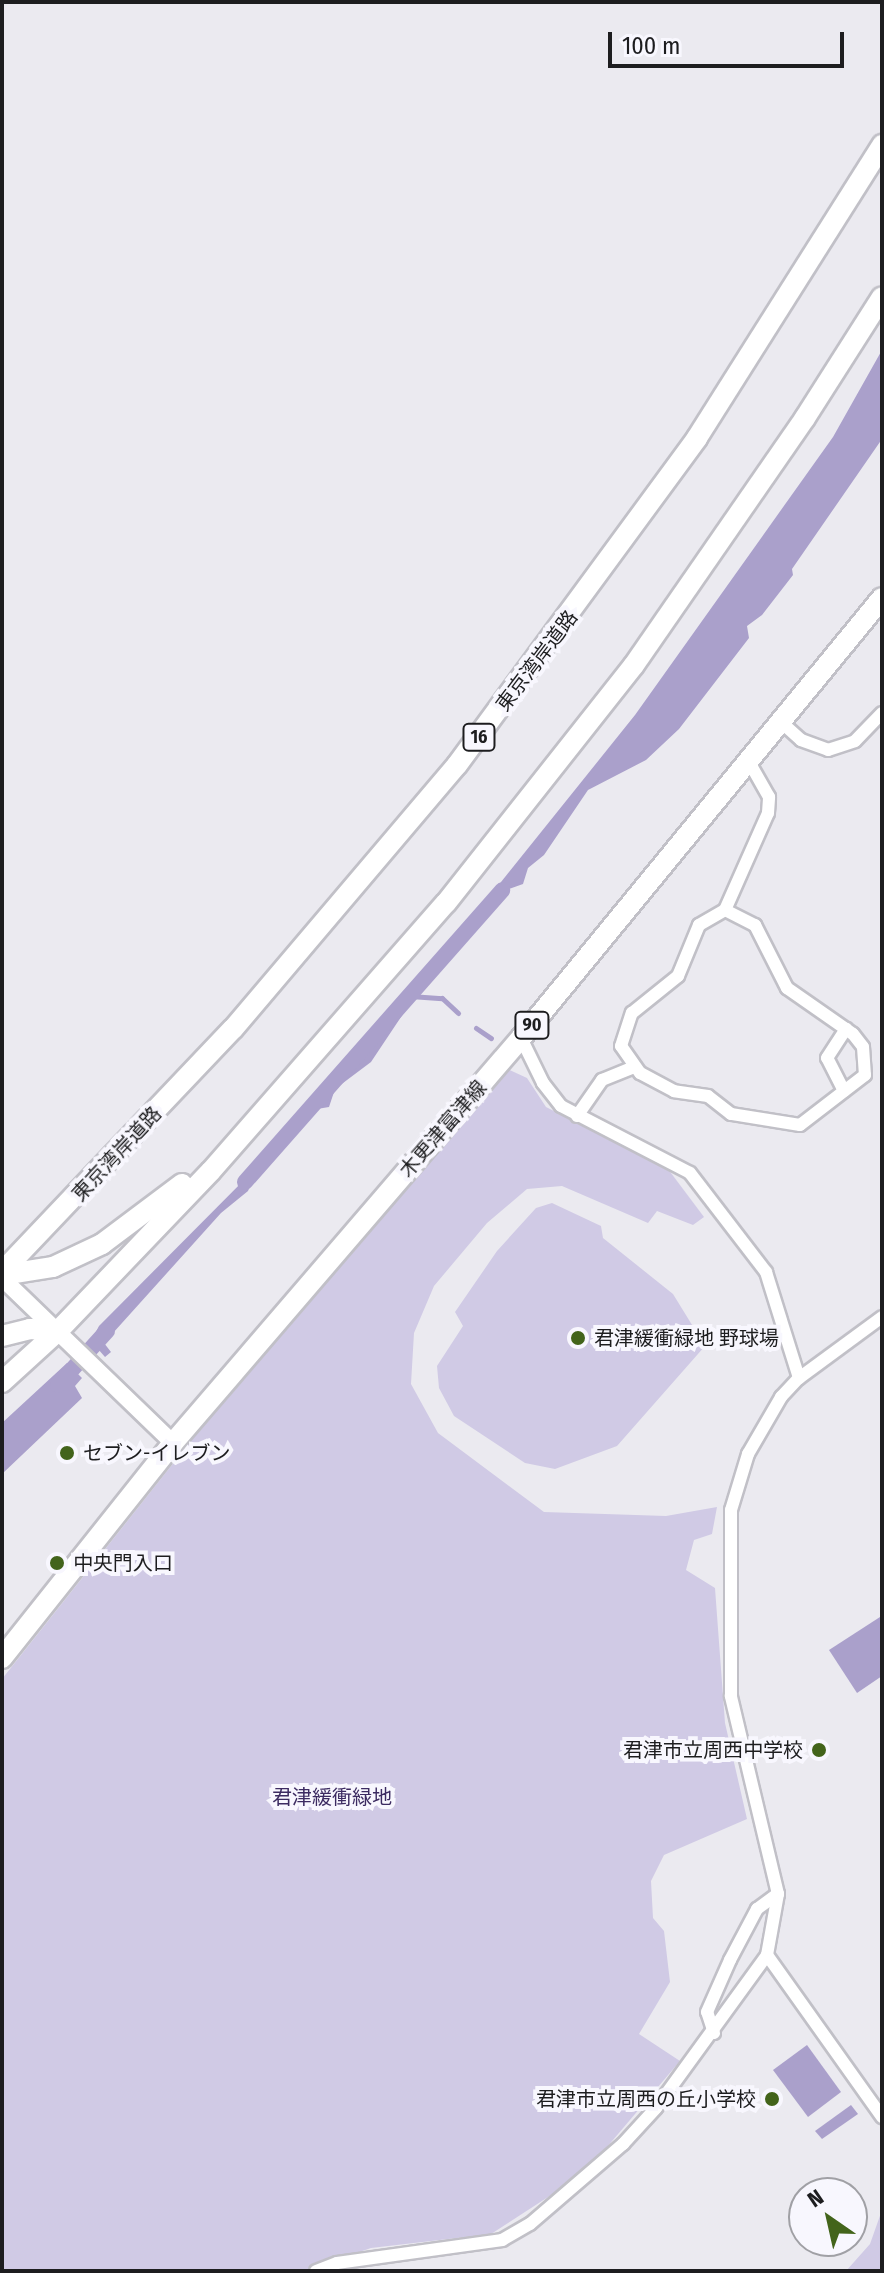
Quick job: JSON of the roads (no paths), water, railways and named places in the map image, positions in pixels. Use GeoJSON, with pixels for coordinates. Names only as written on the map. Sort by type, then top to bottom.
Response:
{"type":"FeatureCollection","features":[{"type":"Feature","properties":{"kind":"main road","name":"東京湾岸道路"},"geometry":{"type":"LineString","coordinates":[[2,1275],[233,1029],[465,755],[697,438],[882,145]]}},
{"type":"Feature","properties":{"kind":"main road"},"geometry":{"type":"LineString","coordinates":[[2,1382],[58,1331],[309,1063],[446,903],[634,665],[805,418],[882,297]]}},
{"type":"Feature","properties":{"kind":"main road","name":"木更津富津線"},"geometry":{"type":"LineString","coordinates":[[2,1658],[173,1443],[521,1038],[882,598]]}},
{"type":"Feature","properties":{"kind":"main road"},"geometry":{"type":"LineString","coordinates":[[2,1275],[53,1267],[126,1229],[163,1201],[236,1126],[309,1063]]}},
{"type":"Feature","properties":{"kind":"main road"},"geometry":{"type":"LineString","coordinates":[[2,1336],[30,1329],[58,1331]]}},
{"type":"Feature","properties":{"kind":"street"},"geometry":{"type":"LineString","coordinates":[[780,721],[815,749],[828,750],[855,741],[882,713]]}},
{"type":"Feature","properties":{"kind":"street"},"geometry":{"type":"LineString","coordinates":[[725,910],[759,930],[787,988],[860,1040],[866,1069],[844,1091],[800,1125],[731,1114],[708,1096],[674,1091],[635,1067],[621,1046],[627,1021],[678,976],[699,925],[725,910],[768,813],[767,790],[748,760]]}},
{"type":"Feature","properties":{"kind":"street"},"geometry":{"type":"LineString","coordinates":[[844,1091],[827,1058],[846,1029]]}},
{"type":"Feature","properties":{"kind":"street"},"geometry":{"type":"LineString","coordinates":[[521,1038],[543,1083],[577,1116],[690,1173],[766,1272],[799,1378]]}},
{"type":"Feature","properties":{"kind":"street"},"geometry":{"type":"LineString","coordinates":[[577,1116],[602,1080],[635,1067]]}},
{"type":"Feature","properties":{"kind":"street"},"geometry":{"type":"LineString","coordinates":[[2,1275],[173,1443]]}},
{"type":"Feature","properties":{"kind":"street"},"geometry":{"type":"LineString","coordinates":[[316,2271],[337,2263],[502,2240],[530,2224],[623,2144],[714,2033],[767,1955],[778,1894],[731,1696],[727,1549],[733,1501],[748,1454],[766,1420],[799,1378],[882,1317]]}},
{"type":"Feature","properties":{"kind":"street"},"geometry":{"type":"LineString","coordinates":[[714,2033],[707,2012],[725,1971],[757,1909],[778,1894]]}},
{"type":"Feature","properties":{"kind":"street"},"geometry":{"type":"LineString","coordinates":[[767,1955],[882,2117]]}},
{"type":"Feature","properties":{"kind":"waterway"},"geometry":{"type":"LineString","coordinates":[[245,1182],[502,890]]}},
{"type":"Feature","properties":{"kind":"waterway"},"geometry":{"type":"LineString","coordinates":[[410,996],[442,998],[458,1013]]}},
{"type":"Feature","properties":{"kind":"waterway"},"geometry":{"type":"LineString","coordinates":[[476,1028],[491,1038]]}},
{"type":"Feature","properties":{"kind":"waterway"},"geometry":{"type":"LineString","coordinates":[[58,1385],[107,1331]]}},
{"type":"Feature","properties":{"kind":"place","name":"君津緩衝緑地 野球場"},"geometry":{"type":"Point","coordinates":[578,1338]}},
{"type":"Feature","properties":{"kind":"place","name":"セブン-イレブン"},"geometry":{"type":"Point","coordinates":[67,1453]}},
{"type":"Feature","properties":{"kind":"place","name":"中央門入口"},"geometry":{"type":"Point","coordinates":[57,1563]}},
{"type":"Feature","properties":{"kind":"place","name":"君津市立周西中学校"},"geometry":{"type":"Point","coordinates":[819,1750]}},
{"type":"Feature","properties":{"kind":"place","name":"君津市立周西の丘小学校"},"geometry":{"type":"Point","coordinates":[772,2099]}},
{"type":"Feature","properties":{"kind":"park label","name":"君津緩衝緑地"},"geometry":{"type":"Point","coordinates":[332,1797]}}]}
